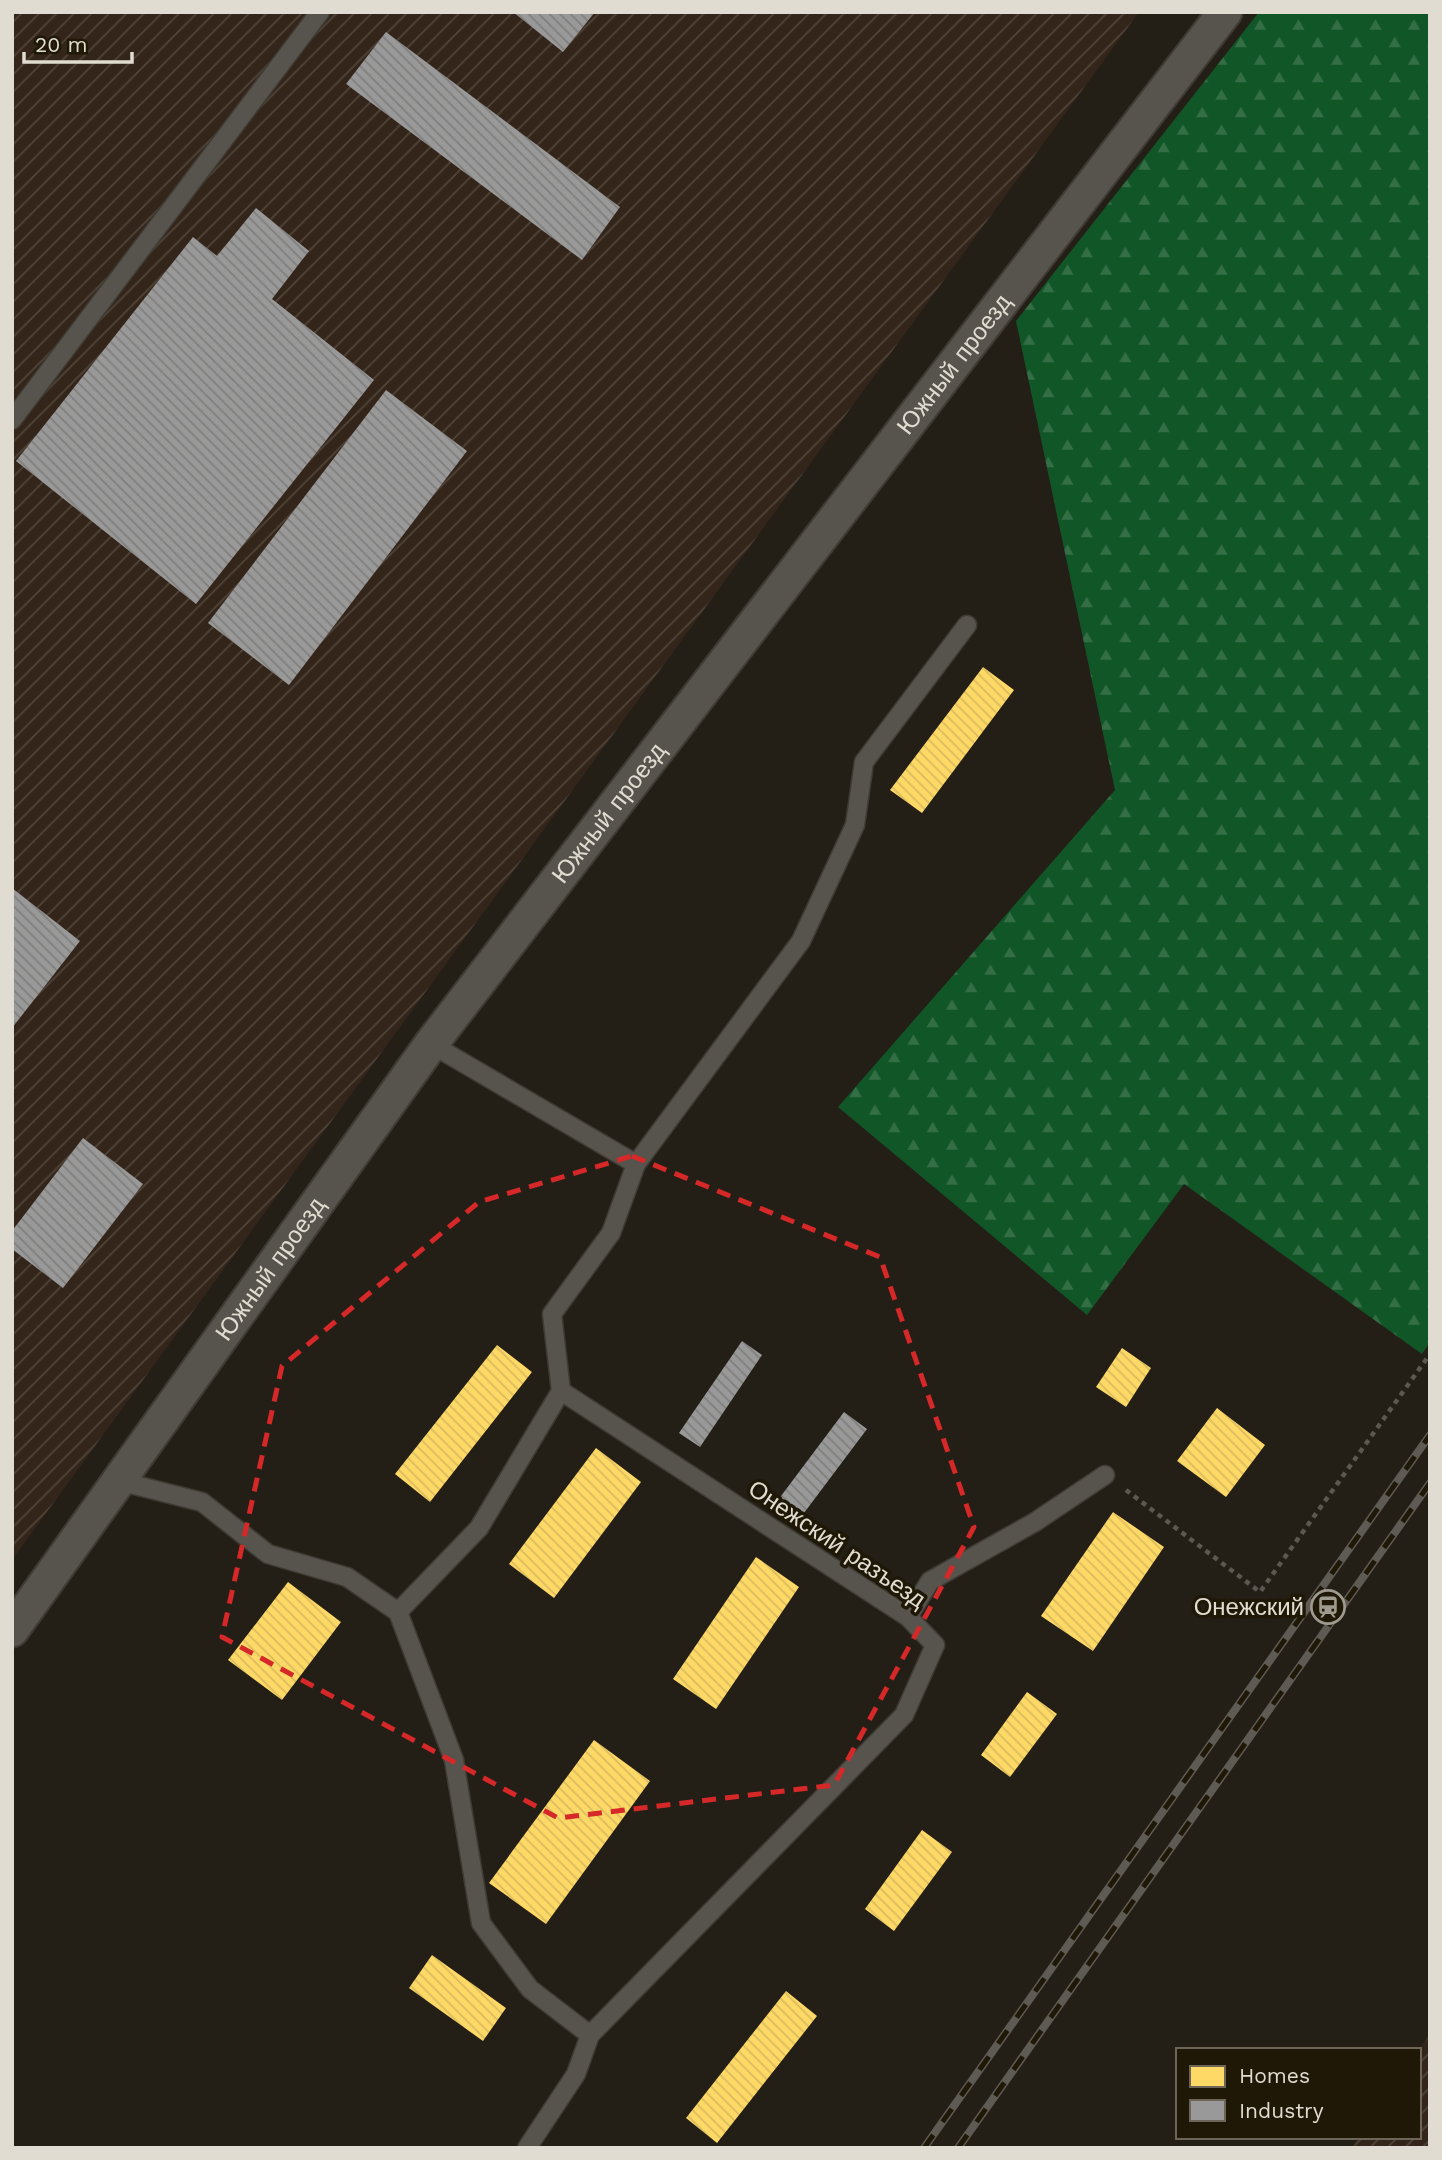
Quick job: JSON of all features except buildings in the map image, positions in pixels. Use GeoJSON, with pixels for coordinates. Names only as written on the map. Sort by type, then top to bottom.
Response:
{"type":"FeatureCollection","features":[{"type":"Feature","properties":{"kind":"street","name":"Южный проезд"},"geometry":{"type":"LineString","coordinates":[[12,1630],[430,1044],[1225,12]]}},
{"type":"Feature","properties":{"kind":"lane"},"geometry":{"type":"LineString","coordinates":[[12,420],[320,12]]}},
{"type":"Feature","properties":{"kind":"lane"},"geometry":{"type":"LineString","coordinates":[[398,1612],[480,1528],[561,1391],[552,1314],[611,1233],[636,1164],[801,941],[855,825],[864,762],[967,625]]}},
{"type":"Feature","properties":{"kind":"lane"},"geometry":{"type":"LineString","coordinates":[[430,1044],[636,1164]]}},
{"type":"Feature","properties":{"kind":"lane","name":"Онежский разъезд"},"geometry":{"type":"LineString","coordinates":[[561,1391],[908,1617],[935,1645],[904,1715],[590,2035]]}},
{"type":"Feature","properties":{"kind":"lane"},"geometry":{"type":"LineString","coordinates":[[908,1617],[930,1581],[1035,1522],[1105,1475]]}},
{"type":"Feature","properties":{"kind":"lane"},"geometry":{"type":"LineString","coordinates":[[118,1481],[202,1502],[268,1554],[347,1577],[398,1612],[454,1760],[481,1923],[530,1989],[590,2035],[576,2074],[527,2148]]}},
{"type":"Feature","properties":{"kind":"path"},"geometry":{"type":"LineString","coordinates":[[1105,1475],[1260,1592],[1430,1353]]}},
{"type":"Feature","properties":{"kind":"highlighted area"},"geometry":{"type":"Polygon","coordinates":[[[632,1156],[880,1257],[974,1527],[834,1785],[558,1818],[222,1637],[282,1366],[479,1202],[632,1156]]]}},
{"type":"Feature","properties":{"kind":"shaded area"},"geometry":{"type":"Polygon","coordinates":[[[12,12],[1139,12],[12,1560],[12,12]]]}},
{"type":"Feature","properties":{"kind":"shaded area"},"geometry":{"type":"Polygon","coordinates":[[[1430,2034],[1430,2148],[1352,2148],[1358,2139],[1421,2139],[1420,2048],[1430,2034]]]}},
{"type":"Feature","properties":{"kind":"green space"},"geometry":{"type":"Polygon","coordinates":[[[1259,12],[1430,12],[1430,1342],[1422,1354],[1184,1184],[1087,1315],[838,1107],[1115,790],[1016,321],[1259,12]]]}},
{"type":"Feature","properties":{"kind":"railway"},"geometry":{"type":"LineString","coordinates":[[924,2148],[1430,1435]]}},
{"type":"Feature","properties":{"kind":"railway"},"geometry":{"type":"LineString","coordinates":[[958,2148],[1430,1483]]}},
{"type":"Feature","properties":{"kind":"place","name":"Онежский"},"geometry":{"type":"Point","coordinates":[1328,1607]}}]}
